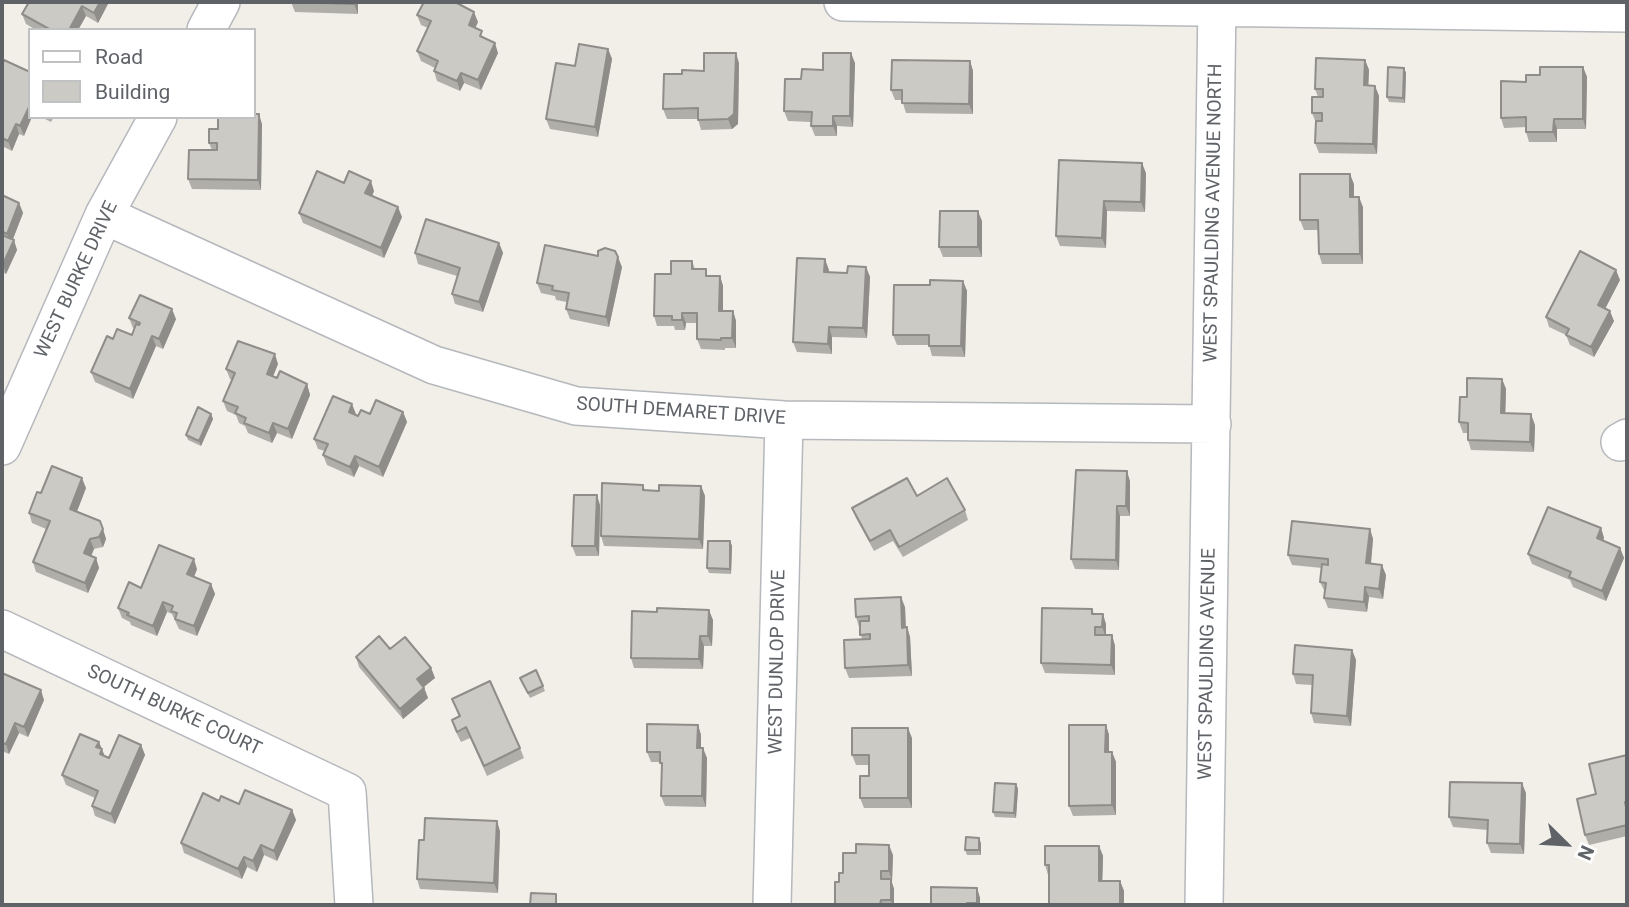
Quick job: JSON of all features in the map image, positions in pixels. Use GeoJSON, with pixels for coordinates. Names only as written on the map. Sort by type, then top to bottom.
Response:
{"type":"FeatureCollection","features":[{"type":"Feature","properties":{"kind":"street"},"geometry":{"type":"LineString","coordinates":[[207,28],[221,2]]}},
{"type":"Feature","properties":{"kind":"street"},"geometry":{"type":"LineString","coordinates":[[843,2],[1217,5],[1627,13]]}},
{"type":"Feature","properties":{"kind":"street","name":"WEST SPAULDING AVENUE NORTH"},"geometry":{"type":"LineString","coordinates":[[1212,424],[1217,5]]}},
{"type":"Feature","properties":{"kind":"street","name":"WEST BURKE DRIVE"},"geometry":{"type":"LineString","coordinates":[[2,446],[104,215],[157,119]]}},
{"type":"Feature","properties":{"kind":"street","name":"SOUTH DEMARET DRIVE"},"geometry":{"type":"LineString","coordinates":[[104,215],[447,369],[576,406],[784,420],[1212,424]]}},
{"type":"Feature","properties":{"kind":"street","name":"WEST DUNLOP DRIVE"},"geometry":{"type":"LineString","coordinates":[[772,905],[784,420]]}},
{"type":"Feature","properties":{"kind":"street","name":"WEST SPAULDING AVENUE"},"geometry":{"type":"LineString","coordinates":[[1203,905],[1212,424]]}},
{"type":"Feature","properties":{"kind":"street","name":"SOUTH BURKE COURT"},"geometry":{"type":"LineString","coordinates":[[2,629],[347,792],[354,905]]}},
{"type":"Feature","properties":{"kind":"building"},"geometry":{"type":"Polygon","coordinates":[[[29,2],[100,2],[94,13],[82,6],[70,28],[47,28],[22,14],[29,2]]]}},
{"type":"Feature","properties":{"kind":"building"},"geometry":{"type":"Polygon","coordinates":[[[291,2],[354,2],[354,4],[291,2]]]}},
{"type":"Feature","properties":{"kind":"building"},"geometry":{"type":"Polygon","coordinates":[[[424,2],[455,2],[474,12],[469,25],[482,31],[480,36],[495,43],[478,80],[461,73],[457,81],[434,71],[438,61],[417,51],[431,21],[417,15],[424,2]]]}},
{"type":"Feature","properties":{"kind":"building"},"geometry":{"type":"Polygon","coordinates":[[[579,44],[608,49],[595,127],[546,119],[556,63],[575,66],[579,44]]]}},
{"type":"Feature","properties":{"kind":"building"},"geometry":{"type":"Polygon","coordinates":[[[704,53],[736,53],[734,114],[728,119],[698,120],[698,108],[663,109],[664,74],[682,74],[682,70],[704,71],[704,53]]]}},
{"type":"Feature","properties":{"kind":"building"},"geometry":{"type":"Polygon","coordinates":[[[823,53],[851,53],[850,116],[833,116],[833,126],[811,126],[812,112],[784,111],[785,79],[801,79],[802,69],[823,70],[823,53]]]}},
{"type":"Feature","properties":{"kind":"building"},"geometry":{"type":"Polygon","coordinates":[[[1316,58],[1365,60],[1364,85],[1375,86],[1373,144],[1315,143],[1316,121],[1322,121],[1322,113],[1312,113],[1312,97],[1323,97],[1323,89],[1315,89],[1316,58]]]}},
{"type":"Feature","properties":{"kind":"building"},"geometry":{"type":"Polygon","coordinates":[[[4,60],[28,71],[28,109],[20,126],[16,124],[8,141],[2,138],[4,60]]]}},
{"type":"Feature","properties":{"kind":"building"},"geometry":{"type":"Polygon","coordinates":[[[892,60],[970,61],[969,104],[902,103],[902,90],[891,90],[892,60]]]}},
{"type":"Feature","properties":{"kind":"building"},"geometry":{"type":"Polygon","coordinates":[[[1388,67],[1404,68],[1403,98],[1387,97],[1388,67]]]}},
{"type":"Feature","properties":{"kind":"building"},"geometry":{"type":"Polygon","coordinates":[[[1540,67],[1583,67],[1583,119],[1554,119],[1553,132],[1526,132],[1526,117],[1501,118],[1501,81],[1526,82],[1526,75],[1540,75],[1540,67]]]}},
{"type":"Feature","properties":{"kind":"building"},"geometry":{"type":"Polygon","coordinates":[[[256,114],[259,114],[258,180],[188,179],[189,150],[217,150],[217,143],[209,143],[209,129],[218,129],[218,119],[256,119],[256,114]]]}},
{"type":"Feature","properties":{"kind":"building"},"geometry":{"type":"Polygon","coordinates":[[[1059,160],[1142,163],[1141,202],[1104,201],[1102,238],[1056,236],[1059,160]]]}},
{"type":"Feature","properties":{"kind":"building"},"geometry":{"type":"Polygon","coordinates":[[[317,171],[344,183],[349,171],[371,181],[365,193],[398,207],[381,248],[299,213],[317,171]]]}},
{"type":"Feature","properties":{"kind":"building"},"geometry":{"type":"Polygon","coordinates":[[[1300,174],[1350,174],[1350,197],[1359,197],[1360,254],[1319,254],[1318,220],[1300,220],[1300,174]]]}},
{"type":"Feature","properties":{"kind":"building"},"geometry":{"type":"Polygon","coordinates":[[[2,195],[19,203],[7,234],[3,232],[2,235],[2,195]]]}},
{"type":"Feature","properties":{"kind":"building"},"geometry":{"type":"Polygon","coordinates":[[[940,211],[978,211],[978,247],[939,247],[940,211]]]}},
{"type":"Feature","properties":{"kind":"building"},"geometry":{"type":"Polygon","coordinates":[[[426,219],[499,243],[479,302],[452,294],[460,268],[415,253],[426,219]]]}},
{"type":"Feature","properties":{"kind":"building"},"geometry":{"type":"Polygon","coordinates":[[[2,235],[14,240],[3,264],[2,264],[2,235]]]}},
{"type":"Feature","properties":{"kind":"building"},"geometry":{"type":"Polygon","coordinates":[[[545,245],[598,256],[598,251],[605,248],[615,251],[618,257],[606,317],[566,309],[569,293],[552,290],[553,286],[537,283],[545,245]]]}},
{"type":"Feature","properties":{"kind":"building"},"geometry":{"type":"Polygon","coordinates":[[[1580,251],[1616,270],[1598,305],[1610,311],[1591,347],[1566,335],[1569,329],[1546,317],[1580,251]]]}},
{"type":"Feature","properties":{"kind":"building"},"geometry":{"type":"Polygon","coordinates":[[[797,258],[825,259],[824,272],[847,273],[848,266],[866,267],[863,328],[829,327],[828,344],[793,342],[797,258]]]}},
{"type":"Feature","properties":{"kind":"building"},"geometry":{"type":"Polygon","coordinates":[[[671,261],[692,261],[692,269],[706,269],[706,276],[720,276],[719,311],[733,311],[732,338],[697,339],[697,313],[682,313],[682,320],[672,320],[672,316],[654,316],[655,274],[671,274],[671,261]]]}},
{"type":"Feature","properties":{"kind":"building"},"geometry":{"type":"Polygon","coordinates":[[[930,280],[963,281],[961,346],[929,346],[929,335],[893,335],[894,285],[930,285],[930,280]]]}},
{"type":"Feature","properties":{"kind":"building"},"geometry":{"type":"Polygon","coordinates":[[[140,295],[172,309],[159,339],[152,336],[130,389],[91,372],[107,336],[113,339],[117,329],[132,335],[136,324],[139,325],[140,323],[129,318],[140,295]]]}},
{"type":"Feature","properties":{"kind":"building"},"geometry":{"type":"Polygon","coordinates":[[[238,341],[275,354],[267,374],[277,378],[280,371],[307,384],[288,429],[273,423],[269,433],[244,423],[246,418],[235,413],[238,407],[223,401],[235,373],[226,369],[238,341]]]}},
{"type":"Feature","properties":{"kind":"building"},"geometry":{"type":"Polygon","coordinates":[[[1467,378],[1502,379],[1501,413],[1531,414],[1530,442],[1468,440],[1468,423],[1459,422],[1460,397],[1467,397],[1467,378]]]}},
{"type":"Feature","properties":{"kind":"building"},"geometry":{"type":"Polygon","coordinates":[[[333,396],[352,404],[349,412],[358,416],[361,410],[370,414],[376,400],[403,412],[379,467],[355,456],[350,467],[323,455],[328,444],[314,439],[333,396]]]}},
{"type":"Feature","properties":{"kind":"building"},"geometry":{"type":"Polygon","coordinates":[[[198,407],[211,414],[199,441],[186,435],[198,407]]]}},
{"type":"Feature","properties":{"kind":"building"},"geometry":{"type":"Polygon","coordinates":[[[52,466],[82,478],[70,509],[100,521],[103,529],[99,537],[90,539],[84,553],[96,558],[85,583],[33,562],[50,521],[29,513],[52,466]]]}},
{"type":"Feature","properties":{"kind":"building"},"geometry":{"type":"Polygon","coordinates":[[[1076,470],[1127,471],[1126,506],[1117,506],[1116,560],[1071,559],[1076,470]]]}},
{"type":"Feature","properties":{"kind":"building"},"geometry":{"type":"Polygon","coordinates":[[[907,478],[917,496],[947,478],[965,510],[899,547],[890,530],[870,541],[852,508],[907,478]]]}},
{"type":"Feature","properties":{"kind":"building"},"geometry":{"type":"Polygon","coordinates":[[[602,483],[643,485],[643,490],[659,491],[659,485],[701,486],[699,539],[601,536],[602,483]]]}},
{"type":"Feature","properties":{"kind":"building"},"geometry":{"type":"Polygon","coordinates":[[[574,495],[597,495],[595,546],[572,546],[574,495]]]}},
{"type":"Feature","properties":{"kind":"building"},"geometry":{"type":"Polygon","coordinates":[[[1548,507],[1601,528],[1597,538],[1620,548],[1602,591],[1569,577],[1571,572],[1528,554],[1548,507]]]}},
{"type":"Feature","properties":{"kind":"building"},"geometry":{"type":"Polygon","coordinates":[[[1292,521],[1370,529],[1366,563],[1382,565],[1379,589],[1365,587],[1364,602],[1324,598],[1326,583],[1320,582],[1322,564],[1328,565],[1328,559],[1288,555],[1292,521]]]}},
{"type":"Feature","properties":{"kind":"building"},"geometry":{"type":"Polygon","coordinates":[[[708,541],[730,541],[730,569],[707,568],[708,541]]]}},
{"type":"Feature","properties":{"kind":"building"},"geometry":{"type":"Polygon","coordinates":[[[159,545],[194,559],[187,574],[211,584],[194,626],[175,619],[177,613],[171,611],[173,606],[163,602],[153,626],[127,615],[129,613],[118,608],[129,582],[141,588],[159,545]]]}},
{"type":"Feature","properties":{"kind":"building"},"geometry":{"type":"Polygon","coordinates":[[[901,597],[902,628],[907,627],[908,665],[845,668],[844,640],[870,639],[870,634],[860,635],[860,621],[869,621],[869,616],[856,617],[855,599],[901,597]]]}},
{"type":"Feature","properties":{"kind":"building"},"geometry":{"type":"Polygon","coordinates":[[[657,608],[709,610],[708,636],[700,636],[699,659],[631,658],[632,611],[657,612],[657,608]]]}},
{"type":"Feature","properties":{"kind":"building"},"geometry":{"type":"Polygon","coordinates":[[[1042,608],[1092,609],[1092,614],[1103,614],[1102,627],[1095,627],[1095,635],[1112,635],[1111,665],[1041,663],[1042,608]]]}},
{"type":"Feature","properties":{"kind":"building"},"geometry":{"type":"Polygon","coordinates":[[[379,636],[390,649],[405,637],[431,668],[417,679],[424,688],[400,709],[356,657],[379,636]]]}},
{"type":"Feature","properties":{"kind":"building"},"geometry":{"type":"Polygon","coordinates":[[[1295,645],[1352,650],[1347,716],[1311,713],[1313,675],[1293,674],[1295,645]]]}},
{"type":"Feature","properties":{"kind":"building"},"geometry":{"type":"Polygon","coordinates":[[[536,670],[543,686],[528,693],[520,678],[536,670]]]}},
{"type":"Feature","properties":{"kind":"building"},"geometry":{"type":"Polygon","coordinates":[[[2,673],[41,690],[24,727],[15,723],[6,744],[2,743],[2,673]]]}},
{"type":"Feature","properties":{"kind":"building"},"geometry":{"type":"Polygon","coordinates":[[[490,681],[520,748],[484,766],[466,727],[457,732],[452,720],[460,716],[452,699],[490,681]]]}},
{"type":"Feature","properties":{"kind":"building"},"geometry":{"type":"Polygon","coordinates":[[[647,724],[698,725],[697,748],[703,748],[702,796],[661,796],[660,752],[647,752],[647,724]]]}},
{"type":"Feature","properties":{"kind":"building"},"geometry":{"type":"Polygon","coordinates":[[[1069,725],[1106,725],[1105,752],[1112,752],[1112,805],[1069,806],[1069,725]]]}},
{"type":"Feature","properties":{"kind":"building"},"geometry":{"type":"Polygon","coordinates":[[[852,728],[908,728],[908,798],[860,798],[860,776],[869,776],[869,755],[852,755],[852,728]]]}},
{"type":"Feature","properties":{"kind":"building"},"geometry":{"type":"Polygon","coordinates":[[[80,734],[99,742],[96,747],[102,749],[100,754],[109,758],[119,735],[141,745],[111,814],[92,806],[98,791],[62,775],[80,734]]]}},
{"type":"Feature","properties":{"kind":"building"},"geometry":{"type":"Polygon","coordinates":[[[1627,755],[1627,825],[1585,835],[1577,799],[1596,794],[1589,764],[1627,755]]]}},
{"type":"Feature","properties":{"kind":"building"},"geometry":{"type":"Polygon","coordinates":[[[1450,782],[1522,783],[1520,844],[1487,843],[1488,820],[1449,817],[1450,782]]]}},
{"type":"Feature","properties":{"kind":"building"},"geometry":{"type":"Polygon","coordinates":[[[995,783],[1016,784],[1014,813],[993,812],[995,783]]]}},
{"type":"Feature","properties":{"kind":"building"},"geometry":{"type":"Polygon","coordinates":[[[245,790],[292,810],[274,851],[261,845],[253,861],[244,857],[238,869],[181,843],[203,793],[219,801],[221,796],[239,804],[245,790]]]}},
{"type":"Feature","properties":{"kind":"building"},"geometry":{"type":"Polygon","coordinates":[[[425,818],[497,821],[494,883],[417,879],[419,840],[424,840],[425,818]]]}},
{"type":"Feature","properties":{"kind":"building"},"geometry":{"type":"Polygon","coordinates":[[[966,837],[979,838],[979,850],[965,850],[966,837]]]}},
{"type":"Feature","properties":{"kind":"building"},"geometry":{"type":"Polygon","coordinates":[[[856,844],[889,845],[889,871],[881,871],[881,879],[891,879],[891,900],[881,900],[880,905],[835,905],[835,882],[839,882],[839,873],[843,873],[843,853],[856,853],[856,844]]]}},
{"type":"Feature","properties":{"kind":"building"},"geometry":{"type":"Polygon","coordinates":[[[1045,846],[1099,846],[1099,881],[1120,881],[1120,905],[1049,905],[1049,865],[1045,865],[1045,846]]]}},
{"type":"Feature","properties":{"kind":"building"},"geometry":{"type":"Polygon","coordinates":[[[931,887],[977,888],[977,903],[931,905],[931,887]]]}},
{"type":"Feature","properties":{"kind":"building"},"geometry":{"type":"Polygon","coordinates":[[[531,893],[556,894],[556,905],[530,905],[531,893]]]}}]}
